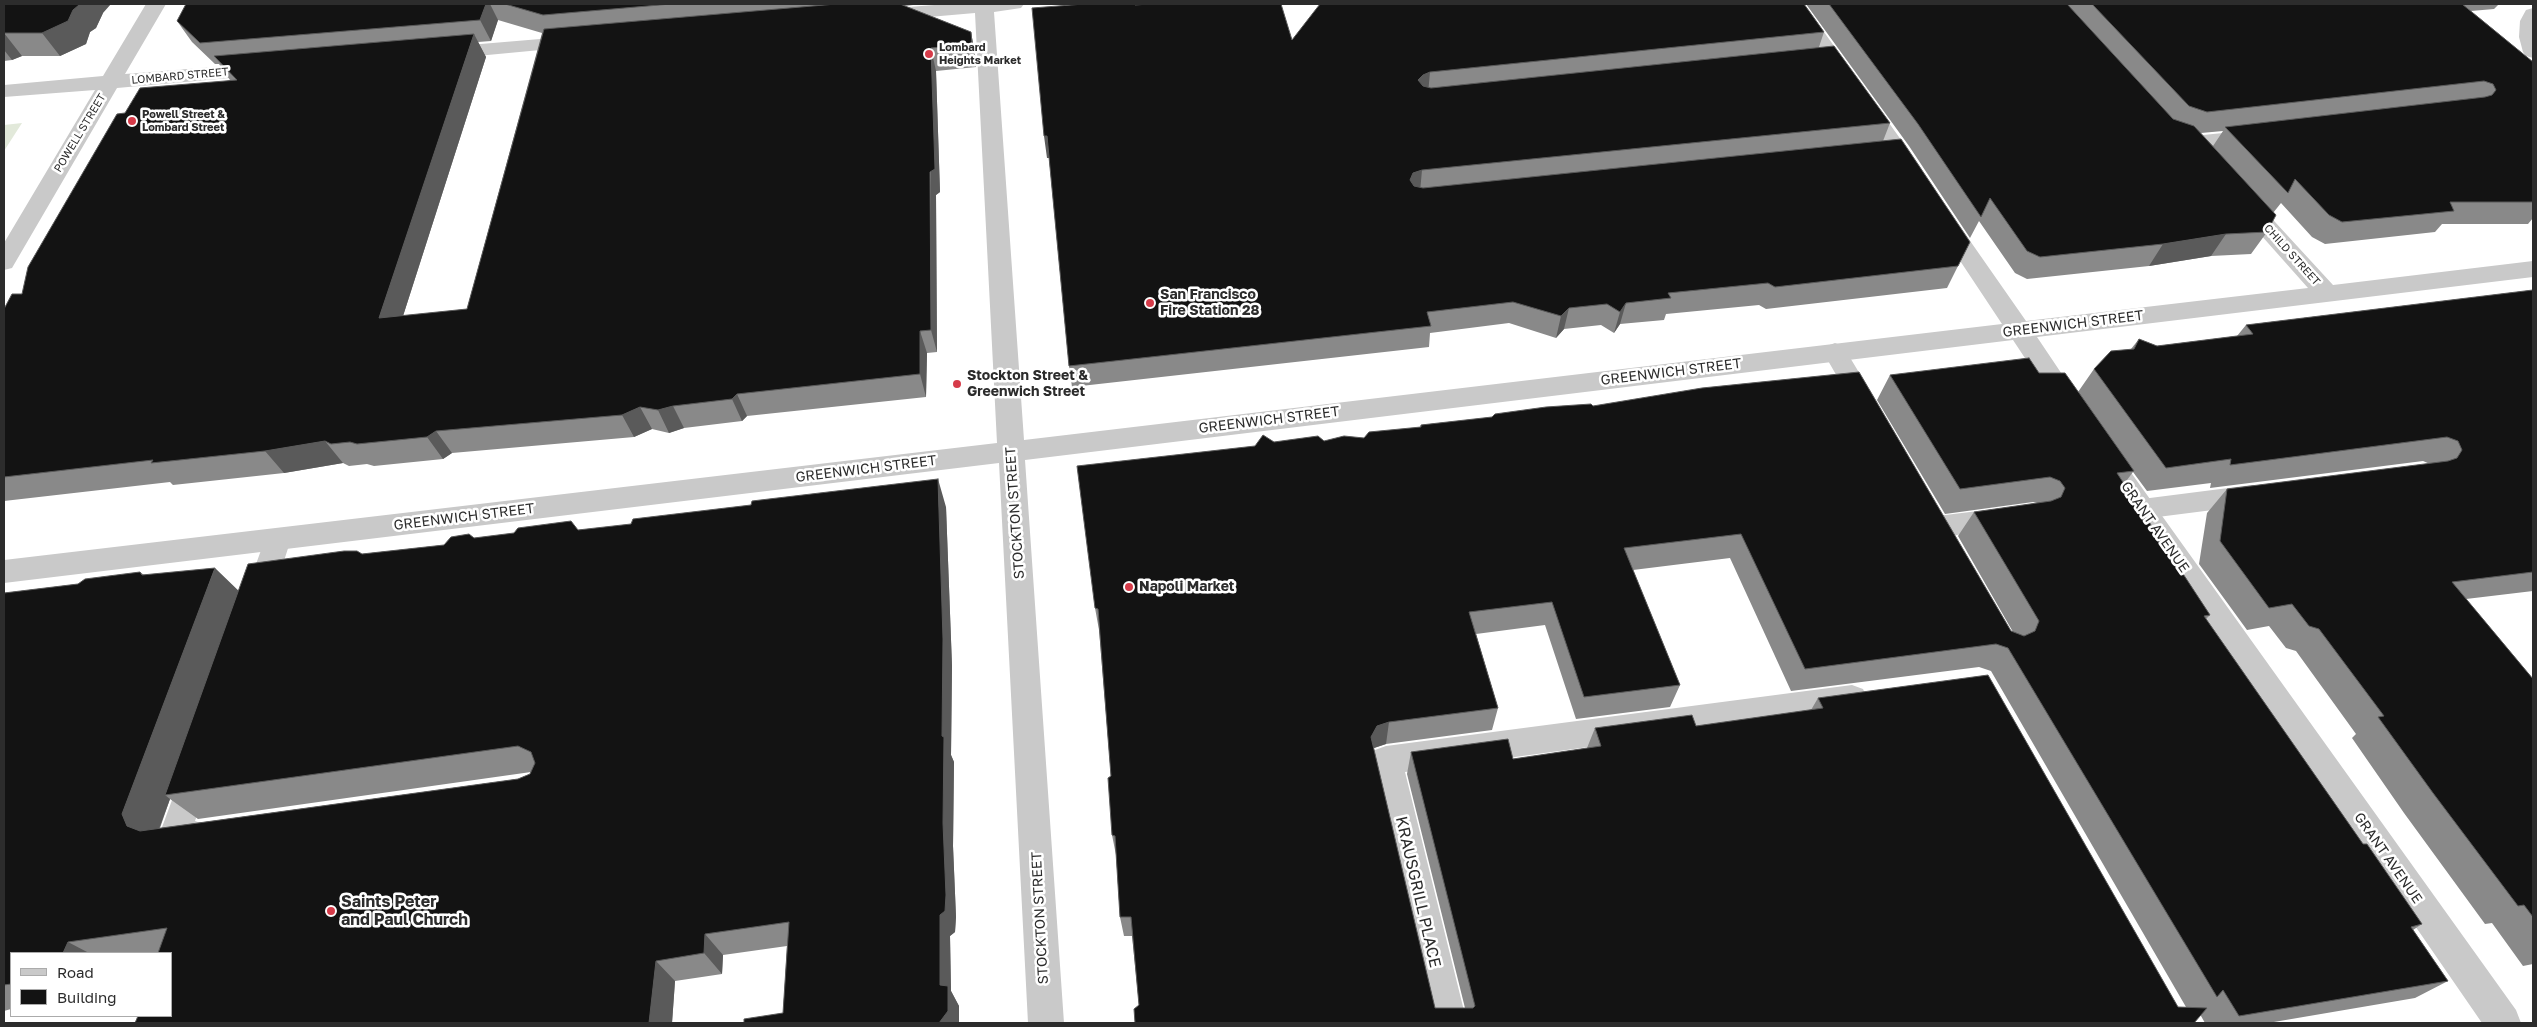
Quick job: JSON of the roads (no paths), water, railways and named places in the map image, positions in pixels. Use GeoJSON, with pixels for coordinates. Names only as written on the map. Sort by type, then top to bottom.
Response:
{"type":"FeatureCollection","features":[{"type":"Feature","properties":{"kind":"street","name":"POWELL STREET"},"geometry":{"type":"LineString","coordinates":[[4,262],[156,4]]}},
{"type":"Feature","properties":{"kind":"street"},"geometry":{"type":"LineString","coordinates":[[859,17],[984,5],[1014,4]]}},
{"type":"Feature","properties":{"kind":"street","name":"GRANT AVENUE"},"geometry":{"type":"LineString","coordinates":[[1794,4],[1899,152],[2085,428],[2503,1023]]}},
{"type":"Feature","properties":{"kind":"street","name":"STOCKTON STREET"},"geometry":{"type":"LineString","coordinates":[[984,5],[1046,1023]]}},
{"type":"Feature","properties":{"kind":"street"},"geometry":{"type":"LineString","coordinates":[[429,54],[597,40]]}},
{"type":"Feature","properties":{"kind":"street","name":"LOMBARD STREET"},"geometry":{"type":"LineString","coordinates":[[4,91],[280,67]]}},
{"type":"Feature","properties":{"kind":"street"},"geometry":{"type":"LineString","coordinates":[[2191,143],[2211,165]]}},
{"type":"Feature","properties":{"kind":"street","name":"CHILD STREET"},"geometry":{"type":"LineString","coordinates":[[2230,187],[2327,294]]}},
{"type":"Feature","properties":{"kind":"street","name":"GREENWICH STREET"},"geometry":{"type":"LineString","coordinates":[[4,572],[2533,269]]}},
{"type":"Feature","properties":{"kind":"street","name":"KRAUSGRILL PLACE"},"geometry":{"type":"LineString","coordinates":[[1449,1023],[1386,760],[1880,695]]}},
{"type":"Feature","properties":{"kind":"lane"},"geometry":{"type":"LineString","coordinates":[[2533,14],[2530,21],[2529,37],[2533,52]]}},
{"type":"Feature","properties":{"kind":"lane"},"geometry":{"type":"LineString","coordinates":[[1808,62],[1834,60]]}},
{"type":"Feature","properties":{"kind":"lane"},"geometry":{"type":"LineString","coordinates":[[2161,127],[2168,134],[2191,143],[2273,134]]}},
{"type":"Feature","properties":{"kind":"lane"},"geometry":{"type":"LineString","coordinates":[[1871,155],[1899,152]]}},
{"type":"Feature","properties":{"kind":"lane"},"geometry":{"type":"LineString","coordinates":[[1835,352],[1879,428]]}},
{"type":"Feature","properties":{"kind":"lane"},"geometry":{"type":"LineString","coordinates":[[2142,509],[2278,492]]}},
{"type":"Feature","properties":{"kind":"lane"},"geometry":{"type":"LineString","coordinates":[[1922,502],[1952,553]]}},
{"type":"Feature","properties":{"kind":"lane"},"geometry":{"type":"LineString","coordinates":[[1937,528],[2024,516]]}},
{"type":"Feature","properties":{"kind":"lane"},"geometry":{"type":"LineString","coordinates":[[249,624],[278,539]]}},
{"type":"Feature","properties":{"kind":"lane"},"geometry":{"type":"LineString","coordinates":[[206,745],[174,838],[223,831]]}},
{"type":"Feature","properties":{"kind":"place","name":"Lombard Heights Market"},"geometry":{"type":"Point","coordinates":[929,54]}},
{"type":"Feature","properties":{"kind":"place","name":"Powell Street & Lombard Street"},"geometry":{"type":"Point","coordinates":[132,121]}},
{"type":"Feature","properties":{"kind":"place","name":"San Francisco Fire Station 28"},"geometry":{"type":"Point","coordinates":[1150,303]}},
{"type":"Feature","properties":{"kind":"place","name":"Stockton Street & Greenwich Street"},"geometry":{"type":"Point","coordinates":[957,384]}},
{"type":"Feature","properties":{"kind":"place","name":"Napoli Market"},"geometry":{"type":"Point","coordinates":[1129,587]}},
{"type":"Feature","properties":{"kind":"place","name":"Saints Peter and Paul Church"},"geometry":{"type":"Point","coordinates":[331,911]}}]}
